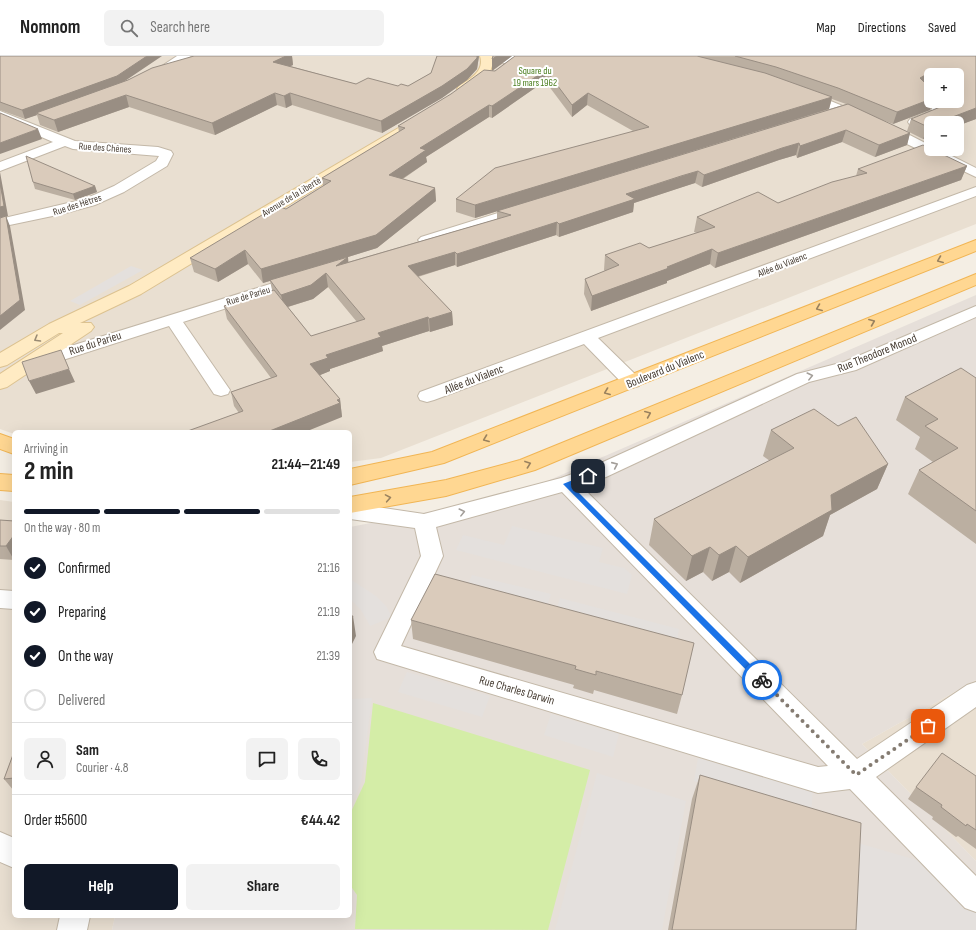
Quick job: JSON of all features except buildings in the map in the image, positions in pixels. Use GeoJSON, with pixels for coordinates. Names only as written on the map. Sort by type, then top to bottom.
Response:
{"type":"FeatureCollection","features":[{"type":"Feature","properties":{"kind":"main road","name":"Boulevard du Vialenc"},"geometry":{"type":"LineString","coordinates":[[352,477],[437,458],[976,246]]}},
{"type":"Feature","properties":{"kind":"main road"},"geometry":{"type":"LineString","coordinates":[[352,505],[446,488],[527,465],[786,365],[976,279]]}},
{"type":"Feature","properties":{"kind":"main road"},"geometry":{"type":"LineString","coordinates":[[0,441],[12,446]]}},
{"type":"Feature","properties":{"kind":"main road"},"geometry":{"type":"LineString","coordinates":[[0,456],[12,459]]}},
{"type":"Feature","properties":{"kind":"main road"},"geometry":{"type":"LineString","coordinates":[[0,482],[12,483]]}},
{"type":"Feature","properties":{"kind":"street"},"geometry":{"type":"LineString","coordinates":[[146,80],[185,56]]}},
{"type":"Feature","properties":{"kind":"street"},"geometry":{"type":"LineString","coordinates":[[487,58],[487,68],[483,74],[454,98],[499,68],[523,56]]}},
{"type":"Feature","properties":{"kind":"street"},"geometry":{"type":"LineString","coordinates":[[487,58],[499,68]]}},
{"type":"Feature","properties":{"kind":"street"},"geometry":{"type":"LineString","coordinates":[[796,91],[891,130],[976,173]]}},
{"type":"Feature","properties":{"kind":"street"},"geometry":{"type":"LineString","coordinates":[[891,130],[936,114],[938,108]]}},
{"type":"Feature","properties":{"kind":"street"},"geometry":{"type":"LineString","coordinates":[[821,117],[844,110]]}},
{"type":"Feature","properties":{"kind":"street","name":"Rue des Chênes"},"geometry":{"type":"LineString","coordinates":[[0,115],[64,142],[80,146],[158,150],[166,154]]}},
{"type":"Feature","properties":{"kind":"street","name":"Avenue de la Liberté"},"geometry":{"type":"LineString","coordinates":[[0,383],[70,328],[425,116]]}},
{"type":"Feature","properties":{"kind":"street"},"geometry":{"type":"LineString","coordinates":[[25,125],[40,120]]}},
{"type":"Feature","properties":{"kind":"street"},"geometry":{"type":"LineString","coordinates":[[0,167],[64,142]]}},
{"type":"Feature","properties":{"kind":"street","name":"Rue des Hêtres"},"geometry":{"type":"LineString","coordinates":[[0,223],[62,210],[90,202],[119,188],[162,163],[166,154]]}},
{"type":"Feature","properties":{"kind":"street","name":"Allée du Vialenc"},"geometry":{"type":"LineString","coordinates":[[427,396],[976,191]]}},
{"type":"Feature","properties":{"kind":"street"},"geometry":{"type":"LineString","coordinates":[[409,245],[539,205]]}},
{"type":"Feature","properties":{"kind":"street","name":"Rue de Parieu"},"geometry":{"type":"LineString","coordinates":[[134,330],[310,276]]}},
{"type":"Feature","properties":{"kind":"street","name":"Avenue de la Liberté"},"geometry":{"type":"LineString","coordinates":[[0,361],[128,299],[135,290]]}},
{"type":"Feature","properties":{"kind":"street","name":"Rue Theodore Monod"},"geometry":{"type":"LineString","coordinates":[[424,522],[566,484],[599,472],[803,378],[850,366],[976,311]]}},
{"type":"Feature","properties":{"kind":"street"},"geometry":{"type":"LineString","coordinates":[[173,319],[221,390]]}},
{"type":"Feature","properties":{"kind":"street","name":"Rue du Parieu"},"geometry":{"type":"LineString","coordinates":[[70,328],[134,330]]}},
{"type":"Feature","properties":{"kind":"street","name":"Rue du Parieu"},"geometry":{"type":"LineString","coordinates":[[22,367],[134,330]]}},
{"type":"Feature","properties":{"kind":"street"},"geometry":{"type":"LineString","coordinates":[[587,337],[632,382]]}},
{"type":"Feature","properties":{"kind":"street","name":"Rue Theodore Monod"},"geometry":{"type":"LineString","coordinates":[[733,411],[748,396],[789,378],[786,365]]}},
{"type":"Feature","properties":{"kind":"street"},"geometry":{"type":"LineString","coordinates":[[566,484],[976,897]]}},
{"type":"Feature","properties":{"kind":"street"},"geometry":{"type":"LineString","coordinates":[[352,511],[424,522]]}},
{"type":"Feature","properties":{"kind":"street","name":"Rue Charles Darwin"},"geometry":{"type":"LineString","coordinates":[[424,522],[432,556],[386,652],[818,780],[856,775],[976,693]]}},
{"type":"Feature","properties":{"kind":"street"},"geometry":{"type":"LineString","coordinates":[[0,599],[12,600]]}},
{"type":"Feature","properties":{"kind":"street"},"geometry":{"type":"LineString","coordinates":[[0,846],[12,853]]}},
{"type":"Feature","properties":{"kind":"street"},"geometry":{"type":"LineString","coordinates":[[72,930],[75,918]]}},
{"type":"Feature","properties":{"kind":"shaded area"},"geometry":{"type":"Polygon","coordinates":[[[0,56],[976,56],[976,224],[381,458],[352,462],[352,430],[12,430],[12,433],[0,429],[0,56]]]}},
{"type":"Feature","properties":{"kind":"shaded area"},"geometry":{"type":"Polygon","coordinates":[[[131,266],[143,270],[80,305],[70,301],[131,266]]]}},
{"type":"Feature","properties":{"kind":"shaded area"},"geometry":{"type":"Polygon","coordinates":[[[976,295],[976,680],[862,744],[976,861],[976,930],[112,930],[115,918],[352,918],[352,527],[515,495],[976,295]]]}},
{"type":"Feature","properties":{"kind":"shaded area"},"geometry":{"type":"Polygon","coordinates":[[[0,500],[12,502],[12,918],[115,918],[112,930],[0,930],[0,500]]]}},
{"type":"Feature","properties":{"kind":"shaded area"},"geometry":{"type":"Polygon","coordinates":[[[512,526],[603,548],[599,562],[624,568],[632,575],[627,594],[456,550],[463,535],[504,545],[512,526]]]}},
{"type":"Feature","properties":{"kind":"shaded area"},"geometry":{"type":"Polygon","coordinates":[[[472,575],[551,594],[545,612],[464,592],[472,575]]]}},
{"type":"Feature","properties":{"kind":"shaded area"},"geometry":{"type":"Polygon","coordinates":[[[352,580],[376,596],[386,606],[392,617],[370,626],[361,610],[352,601],[352,580]]]}},
{"type":"Feature","properties":{"kind":"shaded area"},"geometry":{"type":"Polygon","coordinates":[[[560,598],[679,629],[676,646],[555,614],[560,598]]]}},
{"type":"Feature","properties":{"kind":"shaded area"},"geometry":{"type":"Polygon","coordinates":[[[407,672],[490,696],[482,717],[398,692],[407,672]]]}},
{"type":"Feature","properties":{"kind":"shaded area"},"geometry":{"type":"Polygon","coordinates":[[[976,680],[976,861],[862,744],[976,680]]]}},
{"type":"Feature","properties":{"kind":"shaded area"},"geometry":{"type":"Polygon","coordinates":[[[372,698],[361,782],[352,803],[352,699],[372,698]]]}},
{"type":"Feature","properties":{"kind":"shaded area"},"geometry":{"type":"Polygon","coordinates":[[[551,714],[619,734],[613,757],[544,735],[551,714]]]}},
{"type":"Feature","properties":{"kind":"shaded area"},"geometry":{"type":"Polygon","coordinates":[[[698,758],[813,790],[811,814],[694,781],[698,758]]]}},
{"type":"Feature","properties":{"kind":"shaded area"},"geometry":{"type":"Polygon","coordinates":[[[597,773],[686,801],[662,930],[555,930],[597,773]]]}},
{"type":"Feature","properties":{"kind":"shaded area"},"geometry":{"type":"Polygon","coordinates":[[[851,841],[927,863],[976,912],[976,930],[847,930],[851,841]]]}},
{"type":"Feature","properties":{"kind":"green space"},"geometry":{"type":"Polygon","coordinates":[[[373,703],[590,770],[548,930],[355,929],[357,895],[352,888],[352,810],[365,782],[373,703]]]}},
{"type":"Feature","properties":{"kind":"way so far"},"geometry":{"type":"LineString","coordinates":[[762,680],[856,775],[928,726]]}},
{"type":"Feature","properties":{"kind":"route"},"geometry":{"type":"LineString","coordinates":[[588,476],[566,484],[762,680]]}},
{"type":"Feature","properties":{"kind":"park label","name":"Square du 19 mars 1962"},"geometry":{"type":"Point","coordinates":[535,76]}}]}
